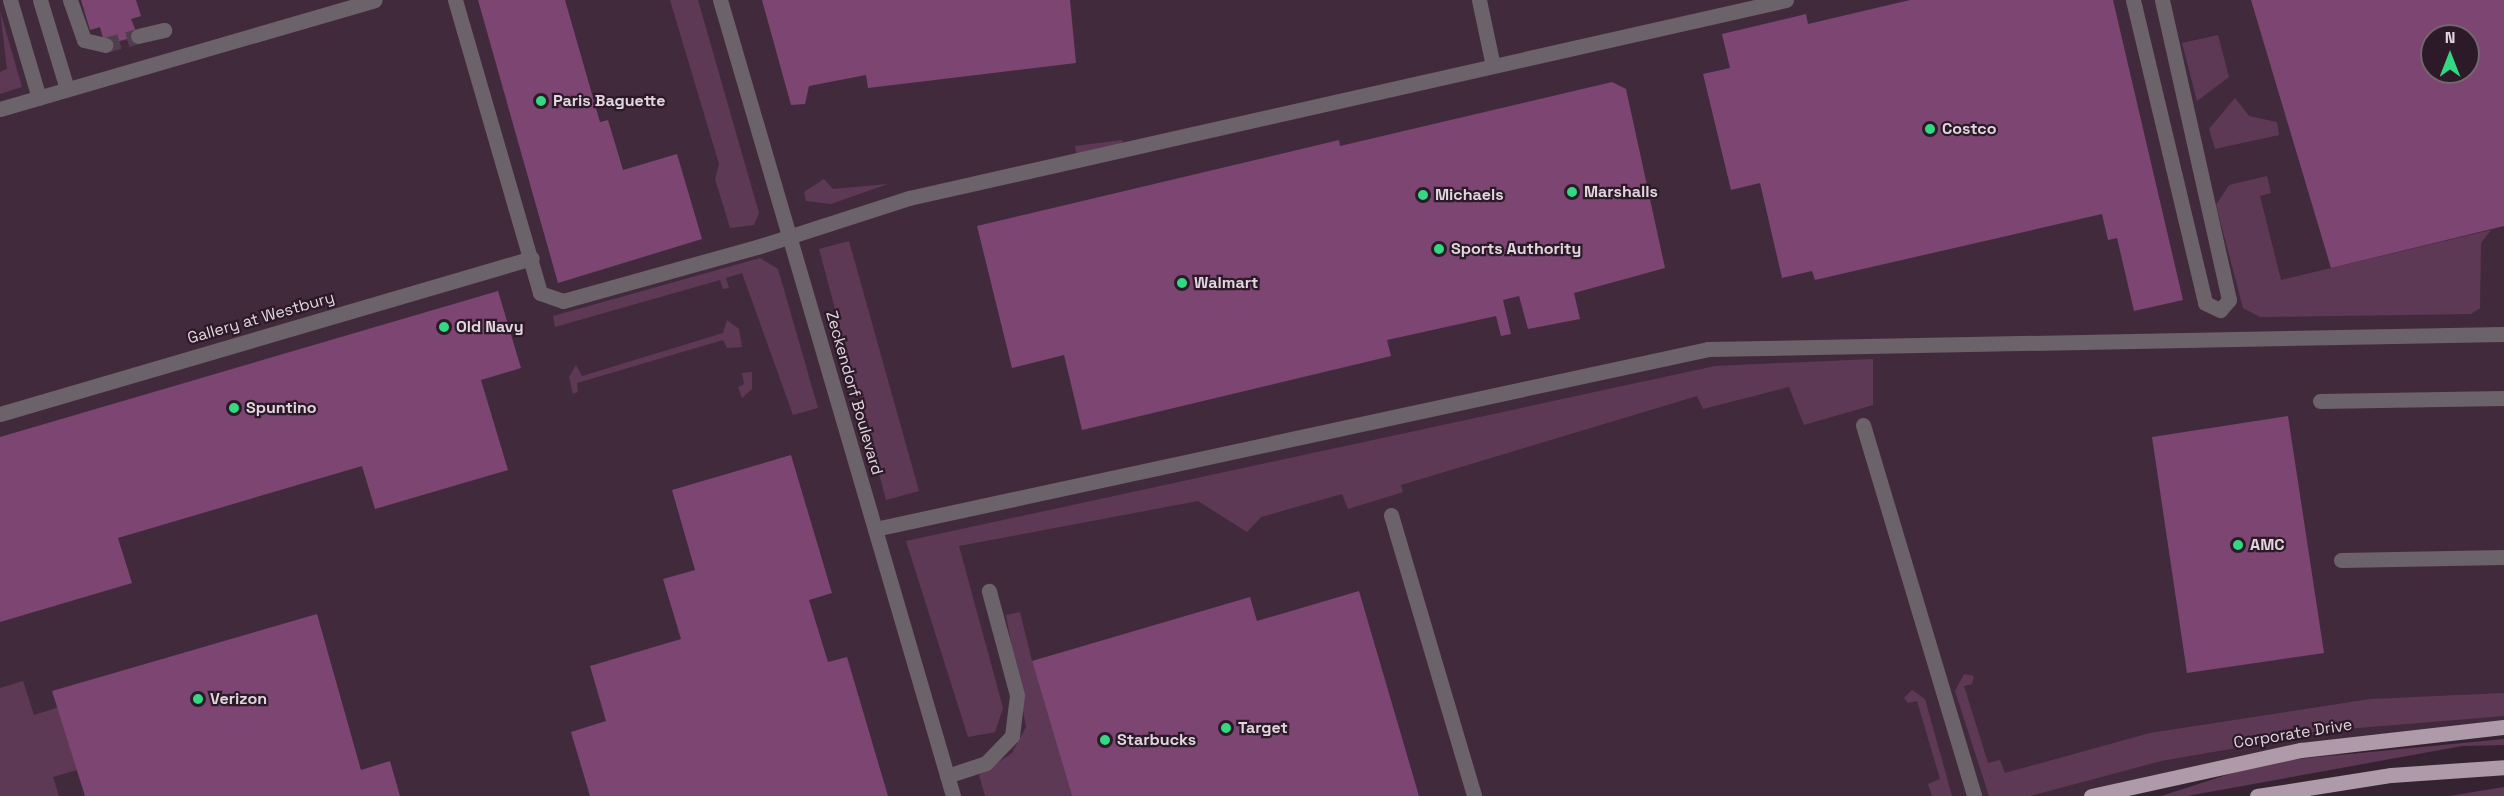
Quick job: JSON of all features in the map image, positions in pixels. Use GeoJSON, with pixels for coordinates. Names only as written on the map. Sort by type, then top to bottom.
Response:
{"type":"FeatureCollection","features":[{"type":"Feature","properties":{"kind":"main road","name":"Corporate Drive"},"geometry":{"type":"LineString","coordinates":[[2091,796],[2301,750],[2504,727]]}},
{"type":"Feature","properties":{"kind":"main road"},"geometry":{"type":"LineString","coordinates":[[2257,796],[2391,775],[2504,767]]}},
{"type":"Feature","properties":{"kind":"street"},"geometry":{"type":"LineString","coordinates":[[10,0],[39,98]]}},
{"type":"Feature","properties":{"kind":"street"},"geometry":{"type":"LineString","coordinates":[[40,0],[67,89]]}},
{"type":"Feature","properties":{"kind":"street"},"geometry":{"type":"LineString","coordinates":[[70,0],[84,40],[105,45]]}},
{"type":"Feature","properties":{"kind":"street"},"geometry":{"type":"LineString","coordinates":[[0,109],[374,0]]}},
{"type":"Feature","properties":{"kind":"street"},"geometry":{"type":"LineString","coordinates":[[455,0],[532,258],[540,293],[563,301],[789,236],[909,198],[1786,0]]}},
{"type":"Feature","properties":{"kind":"street","name":"Zeckendorf Boulevard"},"geometry":{"type":"LineString","coordinates":[[720,0],[953,796]]}},
{"type":"Feature","properties":{"kind":"street"},"geometry":{"type":"LineString","coordinates":[[1479,0],[1493,66]]}},
{"type":"Feature","properties":{"kind":"street"},"geometry":{"type":"LineString","coordinates":[[2133,0],[2205,303],[2220,310]]}},
{"type":"Feature","properties":{"kind":"street"},"geometry":{"type":"LineString","coordinates":[[2162,0],[2229,300],[2220,310]]}},
{"type":"Feature","properties":{"kind":"street"},"geometry":{"type":"LineString","coordinates":[[138,36],[164,30]]}},
{"type":"Feature","properties":{"kind":"street","name":"Gallery at Westbury"},"geometry":{"type":"LineString","coordinates":[[0,414],[532,258]]}},
{"type":"Feature","properties":{"kind":"street"},"geometry":{"type":"LineString","coordinates":[[2220,310],[2225,337]]}},
{"type":"Feature","properties":{"kind":"street"},"geometry":{"type":"LineString","coordinates":[[875,528],[1708,349],[2225,337],[2504,334]]}},
{"type":"Feature","properties":{"kind":"street"},"geometry":{"type":"LineString","coordinates":[[2320,401],[2504,398]]}},
{"type":"Feature","properties":{"kind":"street"},"geometry":{"type":"LineString","coordinates":[[1863,425],[1974,796]]}},
{"type":"Feature","properties":{"kind":"street"},"geometry":{"type":"LineString","coordinates":[[1391,515],[1474,796]]}},
{"type":"Feature","properties":{"kind":"street"},"geometry":{"type":"LineString","coordinates":[[2341,560],[2504,557]]}},
{"type":"Feature","properties":{"kind":"street"},"geometry":{"type":"LineString","coordinates":[[947,776],[986,763],[1012,736],[1017,695],[990,591]]}},
{"type":"Feature","properties":{"kind":"shaded area"},"geometry":{"type":"Polygon","coordinates":[[[0,0],[2504,0],[2504,727],[2091,796],[0,796],[0,0]]]}},
{"type":"Feature","properties":{"kind":"shaded area"},"geometry":{"type":"Polygon","coordinates":[[[670,0],[698,0],[759,213],[754,225],[730,228],[715,179],[719,164],[670,0]]]}},
{"type":"Feature","properties":{"kind":"shaded area"},"geometry":{"type":"Polygon","coordinates":[[[0,11],[22,87],[0,94],[0,72],[7,69],[0,11]]]}},
{"type":"Feature","properties":{"kind":"shaded area"},"geometry":{"type":"Polygon","coordinates":[[[2218,35],[2229,77],[2197,101],[2182,43],[2218,35]]]}},
{"type":"Feature","properties":{"kind":"shaded area"},"geometry":{"type":"Polygon","coordinates":[[[2235,98],[2249,116],[2277,122],[2279,135],[2215,149],[2209,129],[2235,98]]]}},
{"type":"Feature","properties":{"kind":"shaded area"},"geometry":{"type":"Polygon","coordinates":[[[1122,140],[1124,147],[1077,157],[1075,146],[1122,140]]]}},
{"type":"Feature","properties":{"kind":"shaded area"},"geometry":{"type":"Polygon","coordinates":[[[2267,176],[2271,193],[2260,196],[2281,280],[2491,230],[2481,243],[2480,308],[2471,314],[2260,317],[2243,308],[2216,205],[2229,185],[2267,176]]]}},
{"type":"Feature","properties":{"kind":"shaded area"},"geometry":{"type":"Polygon","coordinates":[[[824,179],[833,189],[888,184],[831,204],[806,201],[804,192],[824,179]]]}},
{"type":"Feature","properties":{"kind":"shaded area"},"geometry":{"type":"Polygon","coordinates":[[[849,241],[919,491],[886,500],[819,249],[849,241]]]}},
{"type":"Feature","properties":{"kind":"shaded area"},"geometry":{"type":"Polygon","coordinates":[[[760,258],[778,269],[818,408],[793,415],[742,273],[726,278],[729,288],[723,289],[720,280],[555,327],[553,316],[760,258]]]}},
{"type":"Feature","properties":{"kind":"shaded area"},"geometry":{"type":"Polygon","coordinates":[[[727,320],[739,329],[742,347],[727,348],[723,340],[577,383],[578,392],[573,394],[569,377],[576,365],[582,376],[723,333],[727,320]]]}},
{"type":"Feature","properties":{"kind":"shaded area"},"geometry":{"type":"Polygon","coordinates":[[[1873,359],[1873,405],[1804,425],[1789,387],[1703,409],[1697,396],[1401,485],[1403,492],[1348,509],[1342,494],[1261,517],[1247,532],[1198,501],[959,546],[1003,708],[995,732],[968,737],[906,541],[1715,366],[1873,359]]]}},
{"type":"Feature","properties":{"kind":"shaded area"},"geometry":{"type":"Polygon","coordinates":[[[752,372],[752,389],[742,398],[738,387],[744,384],[742,373],[752,372]]]}},
{"type":"Feature","properties":{"kind":"shaded area"},"geometry":{"type":"Polygon","coordinates":[[[1020,612],[1072,796],[985,796],[979,775],[1012,753],[1026,727],[1006,615],[1020,612]]]}},
{"type":"Feature","properties":{"kind":"shaded area"},"geometry":{"type":"Polygon","coordinates":[[[1964,674],[1974,676],[1972,684],[1964,686],[1988,763],[2000,760],[2005,773],[2150,733],[2370,699],[2504,693],[2504,716],[2345,729],[2161,761],[2030,796],[1989,796],[1955,691],[1964,674]]]}},
{"type":"Feature","properties":{"kind":"shaded area"},"geometry":{"type":"Polygon","coordinates":[[[23,681],[34,715],[59,707],[77,770],[53,777],[59,796],[0,796],[0,688],[23,681]]]}},
{"type":"Feature","properties":{"kind":"shaded area"},"geometry":{"type":"Polygon","coordinates":[[[1912,690],[1925,699],[1952,796],[1932,796],[1928,784],[1940,779],[1917,701],[1908,703],[1904,698],[1912,690]]]}},
{"type":"Feature","properties":{"kind":"shaded area"},"geometry":{"type":"Polygon","coordinates":[[[2504,739],[2504,745],[2462,746],[2187,796],[2161,796],[2267,762],[2504,739]]]}},
{"type":"Feature","properties":{"kind":"shaded area"},"geometry":{"type":"Polygon","coordinates":[[[2504,787],[2504,796],[2449,796],[2504,787]]]}},
{"type":"Feature","properties":{"kind":"building"},"geometry":{"type":"Polygon","coordinates":[[[81,0],[136,0],[141,16],[131,19],[138,36],[105,45],[100,27],[90,30],[81,0]]]}},
{"type":"Feature","properties":{"kind":"building"},"geometry":{"type":"Polygon","coordinates":[[[478,0],[565,0],[600,122],[608,120],[623,170],[677,154],[702,239],[558,283],[478,0]]]}},
{"type":"Feature","properties":{"kind":"building"},"geometry":{"type":"Polygon","coordinates":[[[762,0],[1070,0],[1076,63],[868,88],[866,75],[809,86],[805,104],[791,105],[762,0]]]}},
{"type":"Feature","properties":{"kind":"building","name":"Costco"},"geometry":{"type":"Polygon","coordinates":[[[1910,0],[2113,0],[2183,300],[2134,311],[2117,238],[2108,240],[2102,214],[1815,280],[1812,271],[1782,278],[1760,183],[1731,190],[1703,74],[1730,68],[1722,34],[1806,14],[1808,24],[1910,0]]]}},
{"type":"Feature","properties":{"kind":"building"},"geometry":{"type":"Polygon","coordinates":[[[2251,0],[2504,0],[2504,226],[2331,268],[2251,0]]]}},
{"type":"Feature","properties":{"kind":"building"},"geometry":{"type":"Polygon","coordinates":[[[1612,82],[1626,89],[1665,268],[1574,293],[1580,319],[1528,329],[1519,296],[1503,300],[1511,334],[1501,336],[1496,316],[1387,340],[1391,356],[1082,430],[1064,355],[1012,368],[977,226],[1339,140],[1340,146],[1612,82]]]}},
{"type":"Feature","properties":{"kind":"building"},"geometry":{"type":"Polygon","coordinates":[[[498,291],[521,368],[481,380],[508,470],[375,509],[362,466],[118,538],[132,583],[0,622],[0,437],[498,291]]]}},
{"type":"Feature","properties":{"kind":"building","name":"AMC"},"geometry":{"type":"Polygon","coordinates":[[[2288,416],[2324,653],[2187,673],[2152,437],[2288,416]]]}},
{"type":"Feature","properties":{"kind":"building"},"geometry":{"type":"Polygon","coordinates":[[[791,455],[832,593],[809,600],[828,662],[847,657],[888,796],[590,796],[571,732],[606,721],[590,666],[681,639],[663,579],[695,570],[672,490],[791,455]]]}},
{"type":"Feature","properties":{"kind":"building","name":"Target"},"geometry":{"type":"Polygon","coordinates":[[[1359,591],[1419,796],[1072,796],[1032,661],[1250,597],[1257,621],[1359,591]]]}},
{"type":"Feature","properties":{"kind":"building","name":"Verizon"},"geometry":{"type":"Polygon","coordinates":[[[317,614],[361,770],[390,761],[400,796],[85,796],[52,691],[317,614]]]}},
{"type":"Feature","properties":{"kind":"tunnel"},"geometry":{"type":"LineString","coordinates":[[105,45],[138,36]]}},
{"type":"Feature","properties":{"kind":"place","name":"Paris Baguette"},"geometry":{"type":"Point","coordinates":[541,101]}},
{"type":"Feature","properties":{"kind":"place","name":"Costco"},"geometry":{"type":"Point","coordinates":[1930,129]}},
{"type":"Feature","properties":{"kind":"place","name":"Marshalls"},"geometry":{"type":"Point","coordinates":[1572,192]}},
{"type":"Feature","properties":{"kind":"place","name":"Michaels"},"geometry":{"type":"Point","coordinates":[1423,195]}},
{"type":"Feature","properties":{"kind":"place","name":"Sports Authority"},"geometry":{"type":"Point","coordinates":[1439,249]}},
{"type":"Feature","properties":{"kind":"place","name":"Walmart"},"geometry":{"type":"Point","coordinates":[1182,283]}},
{"type":"Feature","properties":{"kind":"place","name":"Old Navy"},"geometry":{"type":"Point","coordinates":[444,327]}},
{"type":"Feature","properties":{"kind":"place","name":"Spuntino"},"geometry":{"type":"Point","coordinates":[234,408]}},
{"type":"Feature","properties":{"kind":"place","name":"AMC"},"geometry":{"type":"Point","coordinates":[2238,545]}},
{"type":"Feature","properties":{"kind":"place","name":"Verizon"},"geometry":{"type":"Point","coordinates":[198,699]}},
{"type":"Feature","properties":{"kind":"place","name":"Target"},"geometry":{"type":"Point","coordinates":[1226,728]}},
{"type":"Feature","properties":{"kind":"place","name":"Starbucks"},"geometry":{"type":"Point","coordinates":[1105,740]}}]}
